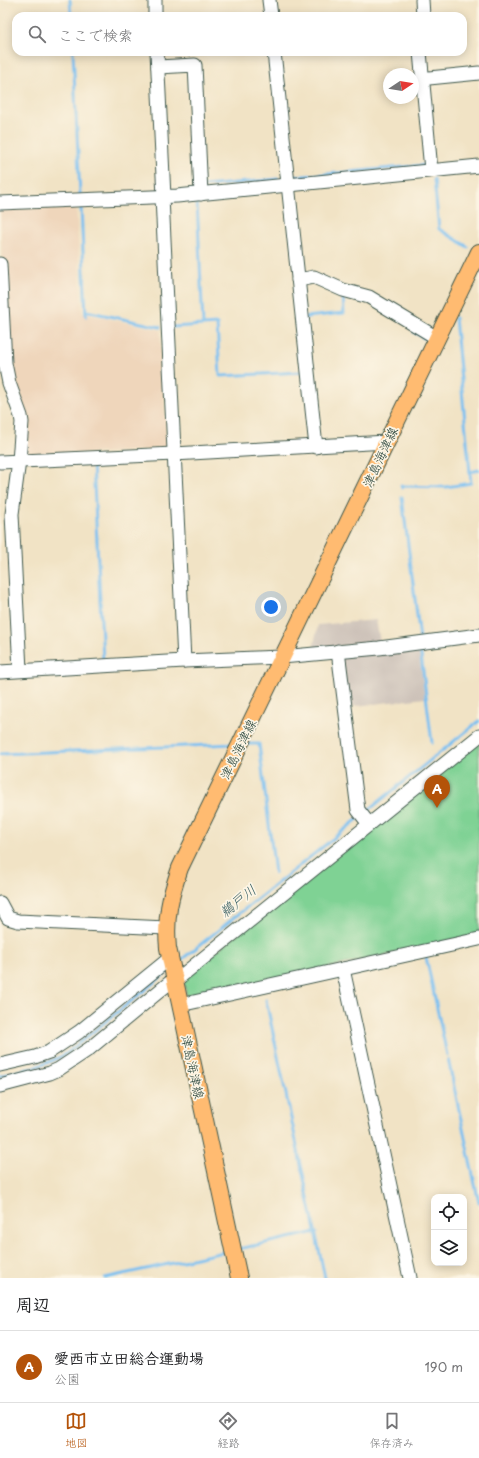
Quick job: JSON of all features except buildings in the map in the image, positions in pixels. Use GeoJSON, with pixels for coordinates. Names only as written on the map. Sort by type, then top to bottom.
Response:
{"type":"FeatureCollection","features":[{"type":"Feature","properties":{"kind":"main road","name":"津島海津線"},"geometry":{"type":"LineString","coordinates":[[239,1278],[170,959],[166,928],[173,890],[180,868],[479,252]]}},
{"type":"Feature","properties":{"kind":"street"},"geometry":{"type":"LineString","coordinates":[[154,0],[155,12]]}},
{"type":"Feature","properties":{"kind":"street"},"geometry":{"type":"LineString","coordinates":[[269,0],[270,12]]}},
{"type":"Feature","properties":{"kind":"street"},"geometry":{"type":"LineString","coordinates":[[415,0],[416,12]]}},
{"type":"Feature","properties":{"kind":"street"},"geometry":{"type":"LineString","coordinates":[[422,0],[423,12]]}},
{"type":"Feature","properties":{"kind":"street"},"geometry":{"type":"LineString","coordinates":[[157,56],[184,661]]}},
{"type":"Feature","properties":{"kind":"street"},"geometry":{"type":"LineString","coordinates":[[274,56],[316,447]]}},
{"type":"Feature","properties":{"kind":"street"},"geometry":{"type":"LineString","coordinates":[[421,56],[435,170]]}},
{"type":"Feature","properties":{"kind":"street"},"geometry":{"type":"LineString","coordinates":[[427,56],[435,170]]}},
{"type":"Feature","properties":{"kind":"street"},"geometry":{"type":"LineString","coordinates":[[158,67],[195,65],[201,194]]}},
{"type":"Feature","properties":{"kind":"street"},"geometry":{"type":"LineString","coordinates":[[429,78],[479,73]]}},
{"type":"Feature","properties":{"kind":"street"},"geometry":{"type":"LineString","coordinates":[[0,203],[163,197],[479,166]]}},
{"type":"Feature","properties":{"kind":"street"},"geometry":{"type":"LineString","coordinates":[[0,264],[5,364],[9,383],[22,422],[19,461],[12,514],[20,670]]}},
{"type":"Feature","properties":{"kind":"street"},"geometry":{"type":"LineString","coordinates":[[298,280],[314,277],[343,290],[369,297],[437,338]]}},
{"type":"Feature","properties":{"kind":"street"},"geometry":{"type":"LineString","coordinates":[[0,462],[316,447],[387,442]]}},
{"type":"Feature","properties":{"kind":"street"},"geometry":{"type":"LineString","coordinates":[[0,672],[184,661],[282,657],[479,636]]}},
{"type":"Feature","properties":{"kind":"street"},"geometry":{"type":"LineString","coordinates":[[338,651],[365,819]]}},
{"type":"Feature","properties":{"kind":"street"},"geometry":{"type":"LineString","coordinates":[[0,1086],[50,1072],[89,1049],[365,819],[479,736]]}},
{"type":"Feature","properties":{"kind":"street"},"geometry":{"type":"LineString","coordinates":[[0,903],[8,918],[18,921],[166,928]]}},
{"type":"Feature","properties":{"kind":"street"},"geometry":{"type":"LineString","coordinates":[[180,1005],[479,939]]}},
{"type":"Feature","properties":{"kind":"street"},"geometry":{"type":"LineString","coordinates":[[0,1065],[35,1057],[49,1052],[79,1032],[170,959]]}},
{"type":"Feature","properties":{"kind":"street"},"geometry":{"type":"LineString","coordinates":[[343,969],[410,1278]]}},
{"type":"Feature","properties":{"kind":"shaded area"},"geometry":{"type":"Polygon","coordinates":[[[76,207],[82,313],[160,330],[167,449],[22,457],[7,363],[0,210],[76,207]]]}},
{"type":"Feature","properties":{"kind":"shaded area"},"geometry":{"type":"Polygon","coordinates":[[[376,620],[380,642],[313,649],[318,625],[376,620]]]}},
{"type":"Feature","properties":{"kind":"shaded area"},"geometry":{"type":"Polygon","coordinates":[[[418,646],[425,698],[347,707],[341,655],[418,646]]]}},
{"type":"Feature","properties":{"kind":"green space"},"geometry":{"type":"Polygon","coordinates":[[[479,741],[479,935],[187,998],[183,978],[479,741]]]}},
{"type":"Feature","properties":{"kind":"waterway"},"geometry":{"type":"LineString","coordinates":[[70,0],[71,12]]}},
{"type":"Feature","properties":{"kind":"waterway"},"geometry":{"type":"LineString","coordinates":[[73,56],[80,194]]}},
{"type":"Feature","properties":{"kind":"waterway"},"geometry":{"type":"LineString","coordinates":[[293,177],[426,165]]}},
{"type":"Feature","properties":{"kind":"waterway"},"geometry":{"type":"LineString","coordinates":[[205,186],[278,179]]}},
{"type":"Feature","properties":{"kind":"waterway"},"geometry":{"type":"LineString","coordinates":[[434,179],[439,229],[468,247]]}},
{"type":"Feature","properties":{"kind":"waterway"},"geometry":{"type":"LineString","coordinates":[[197,202],[203,325],[217,324],[220,376],[302,372]]}},
{"type":"Feature","properties":{"kind":"waterway"},"geometry":{"type":"LineString","coordinates":[[81,207],[86,316]]}},
{"type":"Feature","properties":{"kind":"waterway"},"geometry":{"type":"LineString","coordinates":[[306,318],[344,313],[343,294]]}},
{"type":"Feature","properties":{"kind":"waterway"},"geometry":{"type":"LineString","coordinates":[[86,311],[160,327]]}},
{"type":"Feature","properties":{"kind":"waterway"},"geometry":{"type":"LineString","coordinates":[[402,488],[401,486],[446,487],[471,483],[455,318]]}},
{"type":"Feature","properties":{"kind":"waterway"},"geometry":{"type":"LineString","coordinates":[[173,327],[203,325]]}},
{"type":"Feature","properties":{"kind":"waterway"},"geometry":{"type":"LineString","coordinates":[[414,332],[424,338]]}},
{"type":"Feature","properties":{"kind":"waterway"},"geometry":{"type":"LineString","coordinates":[[93,463],[103,660]]}},
{"type":"Feature","properties":{"kind":"waterway"},"geometry":{"type":"LineString","coordinates":[[470,472],[479,470]]}},
{"type":"Feature","properties":{"kind":"waterway"},"geometry":{"type":"LineString","coordinates":[[402,497],[420,639]]}},
{"type":"Feature","properties":{"kind":"waterway"},"geometry":{"type":"LineString","coordinates":[[420,647],[432,743]]}},
{"type":"Feature","properties":{"kind":"waterway","name":"鵜戸川"},"geometry":{"type":"LineString","coordinates":[[365,813],[479,721]]}},
{"type":"Feature","properties":{"kind":"waterway"},"geometry":{"type":"LineString","coordinates":[[0,754],[234,744]]}},
{"type":"Feature","properties":{"kind":"waterway"},"geometry":{"type":"LineString","coordinates":[[245,744],[259,744],[275,873]]}},
{"type":"Feature","properties":{"kind":"waterway","name":"鵜戸川"},"geometry":{"type":"LineString","coordinates":[[176,964],[359,818]]}},
{"type":"Feature","properties":{"kind":"waterway"},"geometry":{"type":"LineString","coordinates":[[426,957],[447,1055]]}},
{"type":"Feature","properties":{"kind":"waterway","name":"鵜戸川"},"geometry":{"type":"LineString","coordinates":[[0,1076],[26,1070],[67,1053],[167,972]]}},
{"type":"Feature","properties":{"kind":"waterway"},"geometry":{"type":"LineString","coordinates":[[266,1000],[325,1278]]}},
{"type":"Feature","properties":{"kind":"waterway"},"geometry":{"type":"LineString","coordinates":[[448,1059],[479,1203]]}},
{"type":"Feature","properties":{"kind":"waterway"},"geometry":{"type":"LineString","coordinates":[[238,1249],[316,1232]]}},
{"type":"Feature","properties":{"kind":"waterway"},"geometry":{"type":"LineString","coordinates":[[105,1278],[228,1251]]}},
{"type":"Feature","properties":{"kind":"place","name":"愛西市立田総合運動場"},"geometry":{"type":"Point","coordinates":[437,808]}}]}
